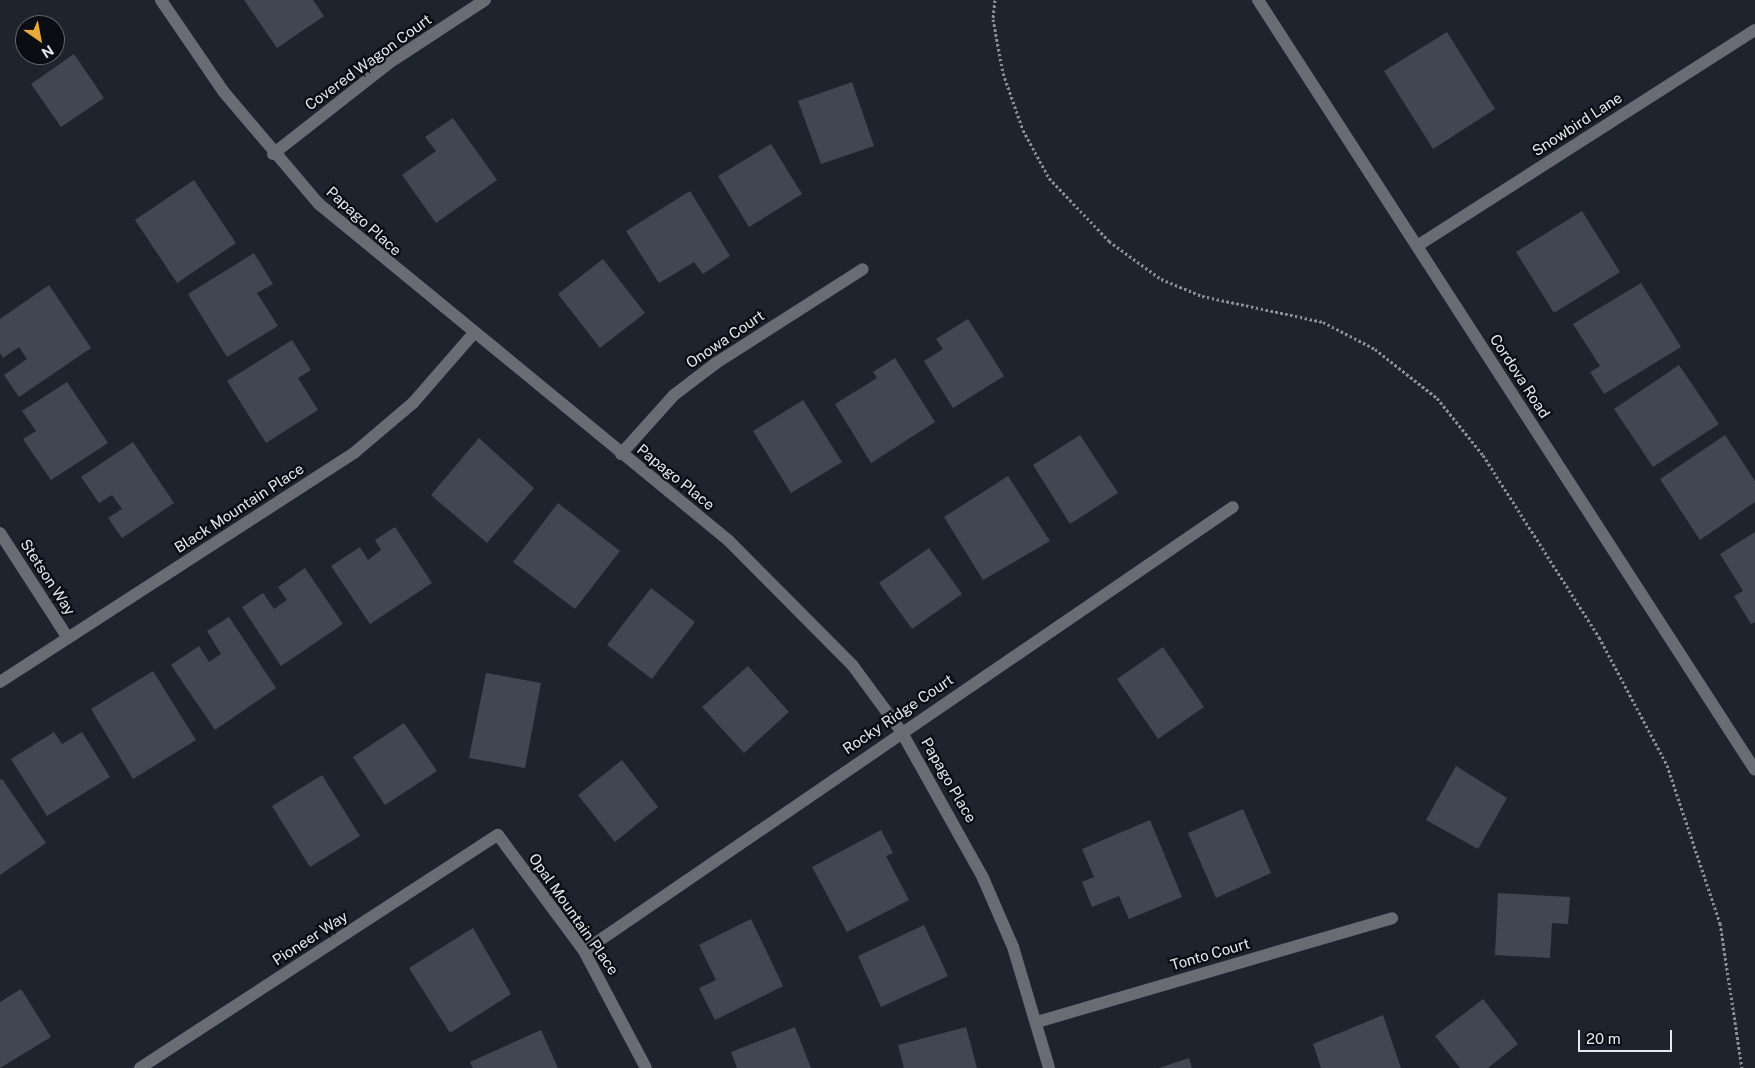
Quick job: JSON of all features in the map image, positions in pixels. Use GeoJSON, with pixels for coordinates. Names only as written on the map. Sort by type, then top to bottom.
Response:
{"type":"FeatureCollection","features":[{"type":"Feature","properties":{"kind":"street","name":"Papago Place"},"geometry":{"type":"LineString","coordinates":[[161,0],[273,154],[368,249],[728,540],[795,603],[853,666],[901,731],[983,878],[1013,947],[1037,1022],[1049,1068]]}},
{"type":"Feature","properties":{"kind":"street","name":"Covered Wagon Court"},"geometry":{"type":"LineString","coordinates":[[273,154],[389,63],[485,0]]}},
{"type":"Feature","properties":{"kind":"street","name":"Cordova Road"},"geometry":{"type":"LineString","coordinates":[[1258,0],[1755,770]]}},
{"type":"Feature","properties":{"kind":"street","name":"Snowbird Lane"},"geometry":{"type":"LineString","coordinates":[[1417,246],[1755,30]]}},
{"type":"Feature","properties":{"kind":"street","name":"Onowa Court"},"geometry":{"type":"LineString","coordinates":[[621,454],[674,395],[716,363],[863,268]]}},
{"type":"Feature","properties":{"kind":"street","name":"Black Mountain Place"},"geometry":{"type":"LineString","coordinates":[[0,682],[354,453],[414,404],[473,334]]}},
{"type":"Feature","properties":{"kind":"street","name":"Rocky Ridge Court"},"geometry":{"type":"LineString","coordinates":[[584,951],[901,731],[1233,507]]}},
{"type":"Feature","properties":{"kind":"street","name":"Stetson Way"},"geometry":{"type":"LineString","coordinates":[[0,534],[68,638]]}},
{"type":"Feature","properties":{"kind":"street","name":"Opal Mountain Place"},"geometry":{"type":"LineString","coordinates":[[498,836],[584,951],[646,1068]]}},
{"type":"Feature","properties":{"kind":"street","name":"Pioneer Way"},"geometry":{"type":"LineString","coordinates":[[140,1068],[498,836]]}},
{"type":"Feature","properties":{"kind":"street","name":"Tonto Court"},"geometry":{"type":"LineString","coordinates":[[1037,1022],[1392,918]]}},
{"type":"Feature","properties":{"kind":"path"},"geometry":{"type":"LineString","coordinates":[[995,0],[993,19],[1003,73],[1023,130],[1049,178],[1109,241],[1161,279],[1202,296],[1323,322],[1375,348],[1436,398],[1483,455],[1599,637],[1667,765],[1720,923],[1742,1068]]}},
{"type":"Feature","properties":{"kind":"building"},"geometry":{"type":"Polygon","coordinates":[[[244,0],[313,0],[324,16],[277,48],[244,0]]]}},
{"type":"Feature","properties":{"kind":"building"},"geometry":{"type":"Polygon","coordinates":[[[1447,32],[1495,109],[1433,149],[1384,71],[1447,32]]]}},
{"type":"Feature","properties":{"kind":"building"},"geometry":{"type":"Polygon","coordinates":[[[74,54],[104,98],[61,127],[31,84],[58,65],[65,65],[65,60],[74,54]]]}},
{"type":"Feature","properties":{"kind":"building"},"geometry":{"type":"Polygon","coordinates":[[[852,82],[874,146],[821,164],[798,101],[852,82]]]}},
{"type":"Feature","properties":{"kind":"building"},"geometry":{"type":"Polygon","coordinates":[[[453,118],[497,180],[436,223],[402,175],[436,151],[425,137],[453,118]]]}},
{"type":"Feature","properties":{"kind":"building"},"geometry":{"type":"Polygon","coordinates":[[[771,144],[802,194],[749,227],[718,176],[771,144]]]}},
{"type":"Feature","properties":{"kind":"building"},"geometry":{"type":"Polygon","coordinates":[[[194,180],[236,243],[177,283],[135,220],[194,180]]]}},
{"type":"Feature","properties":{"kind":"building"},"geometry":{"type":"Polygon","coordinates":[[[690,191],[730,256],[703,274],[694,262],[659,283],[626,231],[690,191]]]}},
{"type":"Feature","properties":{"kind":"building"},"geometry":{"type":"Polygon","coordinates":[[[1582,211],[1620,272],[1554,313],[1516,252],[1582,211]]]}},
{"type":"Feature","properties":{"kind":"building"},"geometry":{"type":"Polygon","coordinates":[[[254,253],[273,284],[257,293],[278,326],[227,357],[188,294],[254,253]]]}},
{"type":"Feature","properties":{"kind":"building"},"geometry":{"type":"Polygon","coordinates":[[[603,259],[645,313],[600,348],[558,294],[603,259]]]}},
{"type":"Feature","properties":{"kind":"building"},"geometry":{"type":"Polygon","coordinates":[[[1641,283],[1681,347],[1604,394],[1590,372],[1600,366],[1573,324],[1641,283]]]}},
{"type":"Feature","properties":{"kind":"building"},"geometry":{"type":"Polygon","coordinates":[[[49,285],[91,348],[19,397],[4,375],[27,359],[19,347],[3,358],[0,353],[0,319],[49,285]]]}},
{"type":"Feature","properties":{"kind":"building"},"geometry":{"type":"Polygon","coordinates":[[[968,319],[1004,376],[953,408],[924,361],[943,349],[936,339],[968,319]]]}},
{"type":"Feature","properties":{"kind":"building"},"geometry":{"type":"Polygon","coordinates":[[[292,340],[311,370],[298,378],[318,410],[266,443],[227,381],[292,340]]]}},
{"type":"Feature","properties":{"kind":"building"},"geometry":{"type":"Polygon","coordinates":[[[895,358],[935,422],[871,463],[835,404],[877,378],[873,372],[895,358]]]}},
{"type":"Feature","properties":{"kind":"building"},"geometry":{"type":"Polygon","coordinates":[[[1679,365],[1719,424],[1653,467],[1614,409],[1679,365]]]}},
{"type":"Feature","properties":{"kind":"building"},"geometry":{"type":"Polygon","coordinates":[[[67,382],[108,443],[51,480],[23,439],[36,431],[22,411],[67,382]]]}},
{"type":"Feature","properties":{"kind":"building"},"geometry":{"type":"Polygon","coordinates":[[[803,400],[842,462],[791,493],[753,431],[803,400]]]}},
{"type":"Feature","properties":{"kind":"building"},"geometry":{"type":"Polygon","coordinates":[[[1080,435],[1118,493],[1070,524],[1033,465],[1080,435]]]}},
{"type":"Feature","properties":{"kind":"building"},"geometry":{"type":"Polygon","coordinates":[[[1725,435],[1755,481],[1755,502],[1700,540],[1660,479],[1725,435]]]}},
{"type":"Feature","properties":{"kind":"building"},"geometry":{"type":"Polygon","coordinates":[[[479,438],[534,488],[487,543],[431,495],[479,438]]]}},
{"type":"Feature","properties":{"kind":"building"},"geometry":{"type":"Polygon","coordinates":[[[133,442],[174,503],[122,538],[108,518],[122,509],[112,495],[99,503],[81,477],[133,442]]]}},
{"type":"Feature","properties":{"kind":"building"},"geometry":{"type":"Polygon","coordinates":[[[1008,476],[1050,541],[983,580],[944,517],[1008,476]]]}},
{"type":"Feature","properties":{"kind":"building"},"geometry":{"type":"Polygon","coordinates":[[[558,503],[620,551],[575,609],[513,562],[558,503]]]}},
{"type":"Feature","properties":{"kind":"building"},"geometry":{"type":"Polygon","coordinates":[[[395,527],[432,583],[370,624],[331,566],[360,547],[368,560],[381,550],[375,540],[395,527]]]}},
{"type":"Feature","properties":{"kind":"building"},"geometry":{"type":"Polygon","coordinates":[[[1755,532],[1755,622],[1751,624],[1734,596],[1743,591],[1720,554],[1755,532]]]}},
{"type":"Feature","properties":{"kind":"building"},"geometry":{"type":"Polygon","coordinates":[[[929,548],[962,594],[912,629],[879,583],[929,548]]]}},
{"type":"Feature","properties":{"kind":"building"},"geometry":{"type":"Polygon","coordinates":[[[305,568],[343,624],[281,666],[242,607],[263,593],[274,609],[287,600],[278,587],[305,568]]]}},
{"type":"Feature","properties":{"kind":"building"},"geometry":{"type":"Polygon","coordinates":[[[651,588],[695,622],[652,679],[607,645],[651,588]]]}},
{"type":"Feature","properties":{"kind":"building"},"geometry":{"type":"Polygon","coordinates":[[[229,617],[276,688],[215,730],[171,665],[199,646],[209,662],[221,654],[207,631],[229,617]]]}},
{"type":"Feature","properties":{"kind":"building"},"geometry":{"type":"Polygon","coordinates":[[[1163,647],[1204,707],[1158,739],[1117,679],[1163,647]]]}},
{"type":"Feature","properties":{"kind":"building"},"geometry":{"type":"Polygon","coordinates":[[[748,666],[789,712],[744,753],[702,707],[748,666]]]}},
{"type":"Feature","properties":{"kind":"building"},"geometry":{"type":"Polygon","coordinates":[[[153,671],[196,740],[133,779],[91,709],[153,671]]]}},
{"type":"Feature","properties":{"kind":"building"},"geometry":{"type":"Polygon","coordinates":[[[486,673],[541,683],[525,768],[469,758],[486,673]]]}},
{"type":"Feature","properties":{"kind":"building"},"geometry":{"type":"Polygon","coordinates":[[[404,723],[437,771],[385,805],[353,757],[404,723]]]}},
{"type":"Feature","properties":{"kind":"building"},"geometry":{"type":"Polygon","coordinates":[[[54,732],[62,744],[82,732],[110,777],[47,816],[11,759],[54,732]]]}},
{"type":"Feature","properties":{"kind":"building"},"geometry":{"type":"Polygon","coordinates":[[[622,760],[658,807],[615,842],[578,795],[622,760]]]}},
{"type":"Feature","properties":{"kind":"building"},"geometry":{"type":"Polygon","coordinates":[[[1456,766],[1507,798],[1478,849],[1426,820],[1456,766]]]}},
{"type":"Feature","properties":{"kind":"building"},"geometry":{"type":"Polygon","coordinates":[[[322,775],[360,836],[310,867],[272,806],[322,775]]]}},
{"type":"Feature","properties":{"kind":"building"},"geometry":{"type":"Polygon","coordinates":[[[2,779],[46,843],[0,875],[0,780],[2,779]]]}},
{"type":"Feature","properties":{"kind":"building"},"geometry":{"type":"Polygon","coordinates":[[[1243,809],[1271,873],[1216,898],[1188,833],[1243,809]]]}},
{"type":"Feature","properties":{"kind":"building"},"geometry":{"type":"Polygon","coordinates":[[[1150,820],[1182,897],[1129,919],[1119,896],[1092,907],[1082,882],[1094,877],[1082,849],[1150,820]]]}},
{"type":"Feature","properties":{"kind":"building"},"geometry":{"type":"Polygon","coordinates":[[[881,830],[893,853],[886,856],[909,900],[847,932],[812,867],[881,830]]]}},
{"type":"Feature","properties":{"kind":"building"},"geometry":{"type":"Polygon","coordinates":[[[1498,893],[1570,897],[1568,924],[1552,923],[1550,958],[1495,955],[1498,893]]]}},
{"type":"Feature","properties":{"kind":"building"},"geometry":{"type":"Polygon","coordinates":[[[751,919],[783,986],[715,1020],[699,988],[716,980],[699,945],[751,919]]]}},
{"type":"Feature","properties":{"kind":"building"},"geometry":{"type":"Polygon","coordinates":[[[924,925],[948,976],[881,1007],[858,956],[924,925]]]}},
{"type":"Feature","properties":{"kind":"building"},"geometry":{"type":"Polygon","coordinates":[[[473,928],[511,994],[450,1033],[409,968],[473,928]]]}},
{"type":"Feature","properties":{"kind":"building"},"geometry":{"type":"Polygon","coordinates":[[[21,989],[51,1037],[0,1068],[0,1002],[21,989]]]}},
{"type":"Feature","properties":{"kind":"building"},"geometry":{"type":"Polygon","coordinates":[[[1483,999],[1518,1044],[1488,1068],[1460,1068],[1435,1036],[1483,999]]]}},
{"type":"Feature","properties":{"kind":"building"},"geometry":{"type":"Polygon","coordinates":[[[1383,1015],[1401,1068],[1321,1068],[1313,1044],[1383,1015]]]}},
{"type":"Feature","properties":{"kind":"building"},"geometry":{"type":"Polygon","coordinates":[[[795,1027],[811,1068],[737,1068],[731,1052],[795,1027]]]}},
{"type":"Feature","properties":{"kind":"building"},"geometry":{"type":"Polygon","coordinates":[[[966,1027],[977,1068],[904,1068],[898,1045],[966,1027]]]}},
{"type":"Feature","properties":{"kind":"building"},"geometry":{"type":"Polygon","coordinates":[[[541,1030],[558,1068],[473,1068],[470,1062],[541,1030]]]}},
{"type":"Feature","properties":{"kind":"building"},"geometry":{"type":"Polygon","coordinates":[[[1189,1058],[1192,1068],[1159,1068],[1189,1058]]]}}]}
